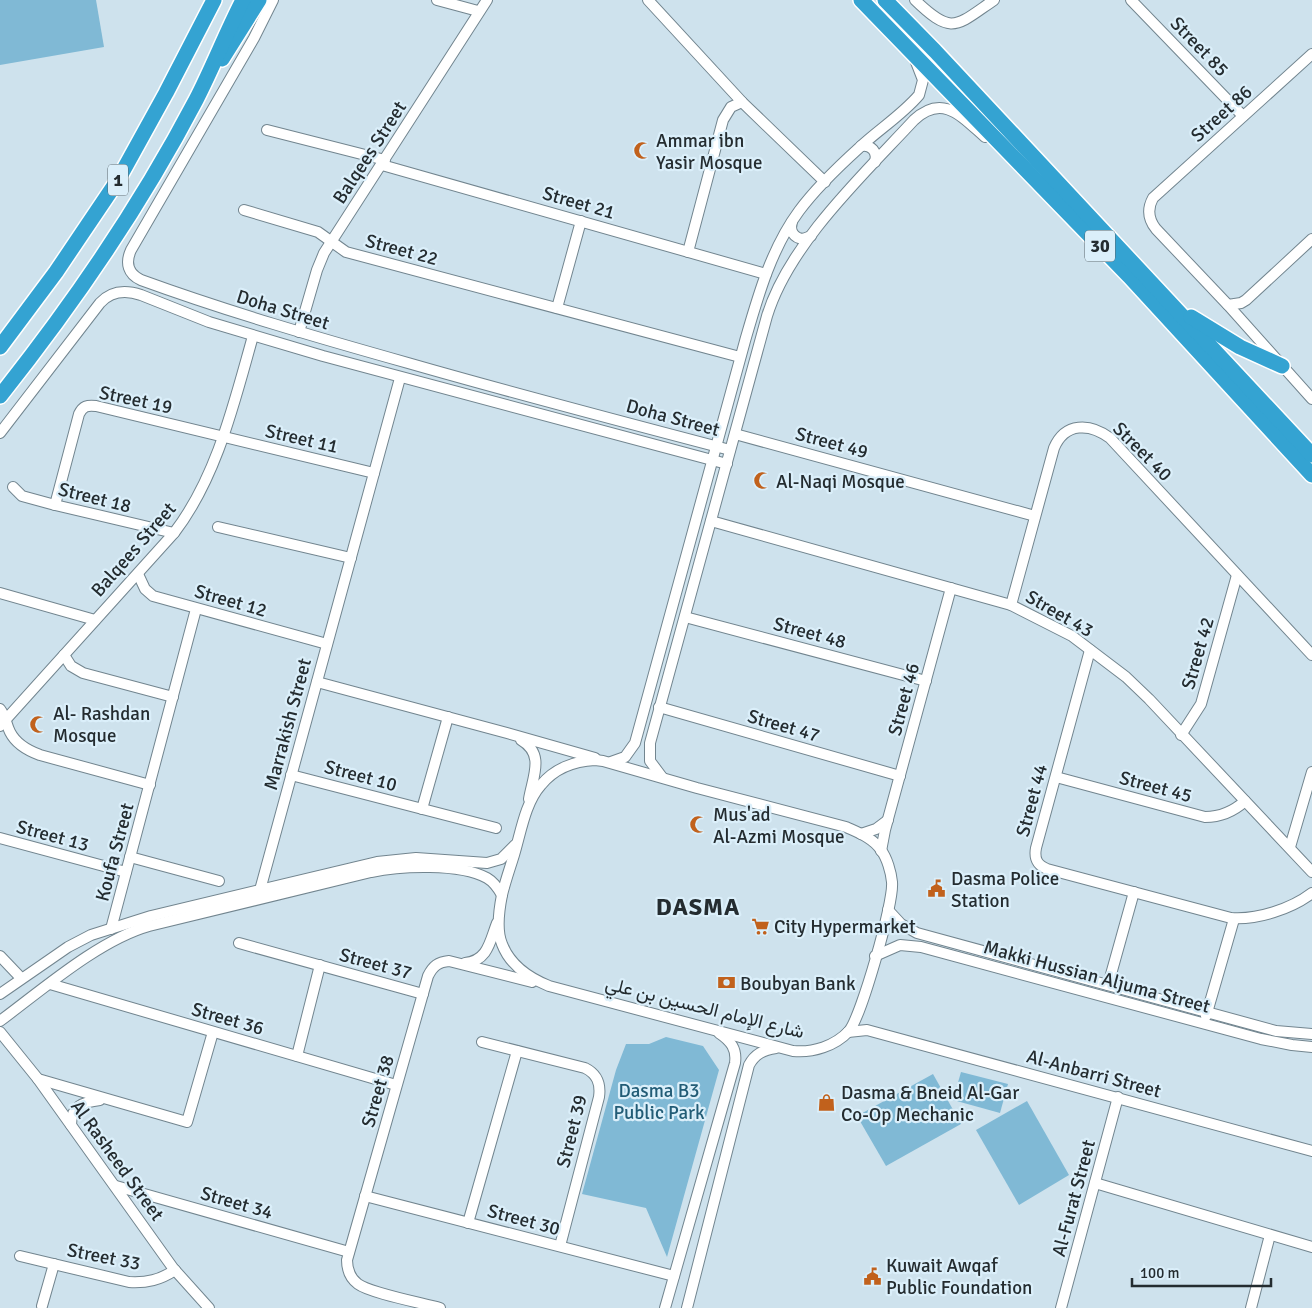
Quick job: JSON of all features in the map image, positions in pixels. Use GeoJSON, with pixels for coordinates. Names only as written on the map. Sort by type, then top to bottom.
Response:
{"type":"FeatureCollection","features":[{"type":"Feature","properties":{"kind":"highway","name":"1"},"geometry":{"type":"LineString","coordinates":[[0,346],[56,272],[118,180],[166,94],[214,0]]}},
{"type":"Feature","properties":{"kind":"highway","name":"1"},"geometry":{"type":"LineString","coordinates":[[0,396],[37,350],[103,257],[155,172],[197,98],[243,0]]}},
{"type":"Feature","properties":{"kind":"highway"},"geometry":{"type":"LineString","coordinates":[[197,98],[259,0]]}},
{"type":"Feature","properties":{"kind":"highway","name":"30"},"geometry":{"type":"LineString","coordinates":[[862,0],[1129,276],[1312,475]]}},
{"type":"Feature","properties":{"kind":"highway","name":"30"},"geometry":{"type":"LineString","coordinates":[[886,0],[1312,455]]}},
{"type":"Feature","properties":{"kind":"highway"},"geometry":{"type":"LineString","coordinates":[[1174,307],[1240,347],[1282,366]]}},
{"type":"Feature","properties":{"kind":"street","name":"Doha Street"},"geometry":{"type":"LineString","coordinates":[[273,0],[254,38],[131,250],[128,257],[129,269],[136,278],[203,302],[299,332],[543,401],[730,450]]}},
{"type":"Feature","properties":{"kind":"street"},"geometry":{"type":"LineString","coordinates":[[437,0],[478,11]]}},
{"type":"Feature","properties":{"kind":"street","name":"Balqees Street"},"geometry":{"type":"LineString","coordinates":[[299,332],[317,270],[331,242],[384,163],[478,11],[487,0]]}},
{"type":"Feature","properties":{"kind":"street"},"geometry":{"type":"LineString","coordinates":[[648,0],[742,102],[825,182]]}},
{"type":"Feature","properties":{"kind":"street"},"geometry":{"type":"LineString","coordinates":[[915,0],[935,18],[954,23],[963,21],[994,0]]}},
{"type":"Feature","properties":{"kind":"street","name":"Street 85"},"geometry":{"type":"LineString","coordinates":[[1131,0],[1243,116]]}},
{"type":"Feature","properties":{"kind":"street"},"geometry":{"type":"LineString","coordinates":[[316,682],[607,762],[625,757],[631,751],[635,743],[740,357],[766,274],[779,244],[792,222],[825,182],[861,146],[916,98],[922,89],[923,80],[918,66],[883,21]]}},
{"type":"Feature","properties":{"kind":"street","name":"Street 86"},"geometry":{"type":"LineString","coordinates":[[1228,305],[1153,225],[1149,212],[1153,198],[1312,54]]}},
{"type":"Feature","properties":{"kind":"street"},"geometry":{"type":"LineString","coordinates":[[688,252],[722,120],[731,107],[742,102]]}},
{"type":"Feature","properties":{"kind":"street"},"geometry":{"type":"LineString","coordinates":[[663,778],[652,765],[649,754],[650,743],[771,304],[787,272],[811,236],[875,162],[918,116],[929,109],[940,107],[962,117],[1042,185]]}},
{"type":"Feature","properties":{"kind":"street","name":"Street 21"},"geometry":{"type":"LineString","coordinates":[[267,130],[766,274]]}},
{"type":"Feature","properties":{"kind":"street"},"geometry":{"type":"LineString","coordinates":[[861,146],[873,149],[876,154],[875,162]]}},
{"type":"Feature","properties":{"kind":"street","name":"Street 22"},"geometry":{"type":"LineString","coordinates":[[244,210],[314,230],[346,252],[740,357]]}},
{"type":"Feature","properties":{"kind":"street"},"geometry":{"type":"LineString","coordinates":[[557,308],[581,221]]}},
{"type":"Feature","properties":{"kind":"street"},"geometry":{"type":"LineString","coordinates":[[792,222],[791,231],[797,238],[805,239],[811,236]]}},
{"type":"Feature","properties":{"kind":"street"},"geometry":{"type":"LineString","coordinates":[[1228,305],[1241,303],[1246,300],[1312,239]]}},
{"type":"Feature","properties":{"kind":"street","name":"Doha Street"},"geometry":{"type":"LineString","coordinates":[[0,433],[100,303],[108,296],[123,292],[136,293],[208,322],[253,336],[400,378],[727,464]]}},
{"type":"Feature","properties":{"kind":"street"},"geometry":{"type":"LineString","coordinates":[[1242,319],[1246,300]]}},
{"type":"Feature","properties":{"kind":"street"},"geometry":{"type":"LineString","coordinates":[[194,316],[192,307],[194,304],[203,302]]}},
{"type":"Feature","properties":{"kind":"street"},"geometry":{"type":"LineString","coordinates":[[1228,305],[1312,398]]}},
{"type":"Feature","properties":{"kind":"street","name":"Balqees Street"},"geometry":{"type":"LineString","coordinates":[[3,723],[174,534],[198,496],[222,437],[253,336]]}},
{"type":"Feature","properties":{"kind":"street"},"geometry":{"type":"LineString","coordinates":[[323,356],[328,354],[330,350],[327,340]]}},
{"type":"Feature","properties":{"kind":"street","name":"Marrakish Street"},"geometry":{"type":"LineString","coordinates":[[260,894],[400,378]]}},
{"type":"Feature","properties":{"kind":"street","name":"Street 19"},"geometry":{"type":"LineString","coordinates":[[55,505],[79,414],[82,408],[88,405],[222,437]]}},
{"type":"Feature","properties":{"kind":"street","name":"Street 40"},"geometry":{"type":"LineString","coordinates":[[1011,605],[1057,442],[1063,434],[1071,429],[1080,427],[1090,428],[1110,438],[1312,655]]}},
{"type":"Feature","properties":{"kind":"street","name":"Street 49"},"geometry":{"type":"LineString","coordinates":[[735,434],[1035,516]]}},
{"type":"Feature","properties":{"kind":"street","name":"Street 11"},"geometry":{"type":"LineString","coordinates":[[222,437],[374,473]]}},
{"type":"Feature","properties":{"kind":"street","name":"Street 18"},"geometry":{"type":"LineString","coordinates":[[13,487],[20,495],[174,534]]}},
{"type":"Feature","properties":{"kind":"street","name":"Street 43"},"geometry":{"type":"LineString","coordinates":[[711,521],[1011,605],[1072,636],[1126,677],[1149,699],[1312,872]]}},
{"type":"Feature","properties":{"kind":"street"},"geometry":{"type":"LineString","coordinates":[[218,526],[351,558]]}},
{"type":"Feature","properties":{"kind":"street","name":"Street 12"},"geometry":{"type":"LineString","coordinates":[[138,574],[143,587],[151,594],[196,609],[327,644]]}},
{"type":"Feature","properties":{"kind":"street","name":"Street 42"},"geometry":{"type":"LineString","coordinates":[[1182,735],[1201,704],[1237,575]]}},
{"type":"Feature","properties":{"kind":"street","name":"Street 46"},"geometry":{"type":"LineString","coordinates":[[882,851],[882,840],[951,588]]}},
{"type":"Feature","properties":{"kind":"street"},"geometry":{"type":"LineString","coordinates":[[0,594],[95,620]]}},
{"type":"Feature","properties":{"kind":"street","name":"Koufa Street"},"geometry":{"type":"LineString","coordinates":[[112,928],[196,609]]}},
{"type":"Feature","properties":{"kind":"street","name":"Street 48"},"geometry":{"type":"LineString","coordinates":[[685,617],[926,681]]}},
{"type":"Feature","properties":{"kind":"street","name":"Street 44"},"geometry":{"type":"LineString","coordinates":[[1090,650],[1036,848],[1039,864],[1047,869],[1234,919],[1273,912],[1300,901],[1312,893]]}},
{"type":"Feature","properties":{"kind":"street"},"geometry":{"type":"LineString","coordinates":[[64,655],[71,666],[83,673],[173,697]]}},
{"type":"Feature","properties":{"kind":"street","name":"Street 47"},"geometry":{"type":"LineString","coordinates":[[659,707],[900,776]]}},
{"type":"Feature","properties":{"kind":"street","name":"Koufa Street"},"geometry":{"type":"LineString","coordinates":[[0,710],[3,723],[13,737],[35,753],[150,785]]}},
{"type":"Feature","properties":{"kind":"street"},"geometry":{"type":"LineString","coordinates":[[422,809],[448,717]]}},
{"type":"Feature","properties":{"kind":"street"},"geometry":{"type":"LineString","coordinates":[[507,733],[527,744],[536,756],[526,811]]}},
{"type":"Feature","properties":{"kind":"street","name":"شارع الإمام الحسين بن علي"},"geometry":{"type":"LineString","coordinates":[[582,762],[607,762],[663,778],[846,827],[861,834],[882,851],[889,868],[892,883],[888,910],[858,1014],[848,1032],[834,1042],[817,1050],[799,1052],[780,1048],[549,986],[528,976],[509,957],[500,939],[502,895],[526,811],[538,788],[558,771],[582,762]]}},
{"type":"Feature","properties":{"kind":"street"},"geometry":{"type":"LineString","coordinates":[[1290,847],[1312,772]]}},
{"type":"Feature","properties":{"kind":"street","name":"Street 10"},"geometry":{"type":"LineString","coordinates":[[291,775],[496,828]]}},
{"type":"Feature","properties":{"kind":"street","name":"Street 45"},"geometry":{"type":"LineString","coordinates":[[1056,777],[1204,817],[1225,814],[1245,801]]}},
{"type":"Feature","properties":{"kind":"street"},"geometry":{"type":"LineString","coordinates":[[861,834],[876,829],[888,819]]}},
{"type":"Feature","properties":{"kind":"street","name":"Street 13"},"geometry":{"type":"LineString","coordinates":[[0,838],[126,872]]}},
{"type":"Feature","properties":{"kind":"street"},"geometry":{"type":"LineString","coordinates":[[0,1021],[91,954],[140,928],[363,865],[389,860],[427,858],[480,863],[492,862],[504,857],[518,842]]}},
{"type":"Feature","properties":{"kind":"street"},"geometry":{"type":"LineString","coordinates":[[130,857],[219,881]]}},
{"type":"Feature","properties":{"kind":"street"},"geometry":{"type":"LineString","coordinates":[[0,994],[68,946],[112,928],[151,916],[380,870],[413,868],[454,870],[478,874],[492,881],[502,895]]}},
{"type":"Feature","properties":{"kind":"street"},"geometry":{"type":"LineString","coordinates":[[1108,984],[1134,892]]}},
{"type":"Feature","properties":{"kind":"street","name":"Makki Hussian Aljuma Street"},"geometry":{"type":"LineString","coordinates":[[888,910],[901,924],[918,933],[1276,1031],[1312,1034]]}},
{"type":"Feature","properties":{"kind":"street","name":"Street 38"},"geometry":{"type":"LineString","coordinates":[[460,964],[477,961],[483,956],[500,917]]}},
{"type":"Feature","properties":{"kind":"street"},"geometry":{"type":"LineString","coordinates":[[1204,1023],[1234,919]]}},
{"type":"Feature","properties":{"kind":"street"},"geometry":{"type":"LineString","coordinates":[[82,939],[88,944],[91,954]]}},
{"type":"Feature","properties":{"kind":"street","name":"Street 37"},"geometry":{"type":"LineString","coordinates":[[239,943],[423,994]]}},
{"type":"Feature","properties":{"kind":"street","name":"Makki Hussian Aljuma Street"},"geometry":{"type":"LineString","coordinates":[[876,956],[900,945],[921,946],[1278,1042],[1312,1046]]}},
{"type":"Feature","properties":{"kind":"street"},"geometry":{"type":"LineString","coordinates":[[0,956],[21,978]]}},
{"type":"Feature","properties":{"kind":"street","name":"Street 38"},"geometry":{"type":"LineString","coordinates":[[349,1252],[428,976],[434,966],[446,962],[460,964],[549,986]]}},
{"type":"Feature","properties":{"kind":"street","name":"Street 37"},"geometry":{"type":"LineString","coordinates":[[297,1056],[320,965]]}},
{"type":"Feature","properties":{"kind":"street","name":"Street 36"},"geometry":{"type":"LineString","coordinates":[[50,984],[396,1085]]}},
{"type":"Feature","properties":{"kind":"street"},"geometry":{"type":"LineString","coordinates":[[858,1014],[867,1030]]}},
{"type":"Feature","properties":{"kind":"street"},"geometry":{"type":"LineString","coordinates":[[665,1308],[735,1063],[736,1054],[733,1046],[714,1030]]}},
{"type":"Feature","properties":{"kind":"street","name":"Al-Anbarri Street"},"geometry":{"type":"LineString","coordinates":[[848,1032],[867,1030],[1312,1151]]}},
{"type":"Feature","properties":{"kind":"street","name":"Al Rasheed Street"},"geometry":{"type":"LineString","coordinates":[[0,1032],[116,1186],[175,1270],[209,1308]]}},
{"type":"Feature","properties":{"kind":"street"},"geometry":{"type":"LineString","coordinates":[[38,1080],[187,1122],[213,1032]]}},
{"type":"Feature","properties":{"kind":"street","name":"Street 39"},"geometry":{"type":"LineString","coordinates":[[482,1042],[585,1068],[593,1073],[599,1083],[599,1096],[560,1246]]}},
{"type":"Feature","properties":{"kind":"street"},"geometry":{"type":"LineString","coordinates":[[687,1308],[749,1065],[755,1056],[761,1052],[780,1048]]}},
{"type":"Feature","properties":{"kind":"street"},"geometry":{"type":"LineString","coordinates":[[468,1223],[517,1050]]}},
{"type":"Feature","properties":{"kind":"street","name":"Al-Furat Street"},"geometry":{"type":"LineString","coordinates":[[1062,1308],[1118,1098]]}},
{"type":"Feature","properties":{"kind":"street"},"geometry":{"type":"LineString","coordinates":[[71,1125],[72,1112],[79,1105],[90,1101],[106,1100]]}},
{"type":"Feature","properties":{"kind":"street"},"geometry":{"type":"LineString","coordinates":[[1095,1183],[1312,1247]]}},
{"type":"Feature","properties":{"kind":"street","name":"Street 34"},"geometry":{"type":"LineString","coordinates":[[116,1186],[349,1252]]}},
{"type":"Feature","properties":{"kind":"street","name":"Street 30"},"geometry":{"type":"LineString","coordinates":[[365,1196],[674,1276]]}},
{"type":"Feature","properties":{"kind":"street"},"geometry":{"type":"LineString","coordinates":[[686,1235],[690,1230],[698,1230],[702,1233],[704,1240]]}},
{"type":"Feature","properties":{"kind":"street"},"geometry":{"type":"LineString","coordinates":[[1250,1308],[1270,1236]]}},
{"type":"Feature","properties":{"kind":"street"},"geometry":{"type":"LineString","coordinates":[[349,1252],[347,1260],[349,1273],[353,1280],[362,1287],[440,1308]]}},
{"type":"Feature","properties":{"kind":"street","name":"Street 33"},"geometry":{"type":"LineString","coordinates":[[20,1256],[139,1283],[157,1280],[175,1270]]}},
{"type":"Feature","properties":{"kind":"street","name":"Street 33"},"geometry":{"type":"LineString","coordinates":[[42,1306],[54,1264]]}},
{"type":"Feature","properties":{"kind":"green space"},"geometry":{"type":"Polygon","coordinates":[[[0,0],[96,0],[104,47],[0,65],[0,0]]]}},
{"type":"Feature","properties":{"kind":"green space","name":"Dasma B3 Public Park"},"geometry":{"type":"Polygon","coordinates":[[[666,1037],[703,1046],[719,1070],[667,1257],[646,1208],[582,1194],[616,1070],[626,1044],[649,1044],[666,1037]]]}},
{"type":"Feature","properties":{"kind":"green space"},"geometry":{"type":"Polygon","coordinates":[[[961,1072],[1008,1084],[1000,1113],[953,1100],[961,1072]]]}},
{"type":"Feature","properties":{"kind":"green space"},"geometry":{"type":"Polygon","coordinates":[[[933,1074],[961,1124],[886,1166],[857,1116],[933,1074]]]}},
{"type":"Feature","properties":{"kind":"green space"},"geometry":{"type":"Polygon","coordinates":[[[1027,1101],[1069,1175],[1019,1205],[976,1130],[1027,1101]]]}},
{"type":"Feature","properties":{"kind":"place","name":"Ammar ibn Yasir Mosque"},"geometry":{"type":"Point","coordinates":[642,151]}},
{"type":"Feature","properties":{"kind":"place","name":"Al-Naqi Mosque"},"geometry":{"type":"Point","coordinates":[762,481]}},
{"type":"Feature","properties":{"kind":"place","name":"Al- Rashdan Mosque"},"geometry":{"type":"Point","coordinates":[39,724]}},
{"type":"Feature","properties":{"kind":"place","name":"Mus'ad Al-Azmi Mosque"},"geometry":{"type":"Point","coordinates":[699,825]}},
{"type":"Feature","properties":{"kind":"place","name":"Dasma Police Station"},"geometry":{"type":"Point","coordinates":[937,889]}},
{"type":"Feature","properties":{"kind":"place","name":"City Hypermarket"},"geometry":{"type":"Point","coordinates":[760,926]}},
{"type":"Feature","properties":{"kind":"place","name":"Boubyan Bank"},"geometry":{"type":"Point","coordinates":[726,983]}},
{"type":"Feature","properties":{"kind":"place","name":"Dasma & Bneid Al-Gar Co-Op Mechanic"},"geometry":{"type":"Point","coordinates":[827,1103]}},
{"type":"Feature","properties":{"kind":"place","name":"Kuwait Awqaf Public Foundation"},"geometry":{"type":"Point","coordinates":[872,1276]}},
{"type":"Feature","properties":{"kind":"district","name":"DASMA"},"geometry":{"type":"Point","coordinates":[698,907]}}]}
